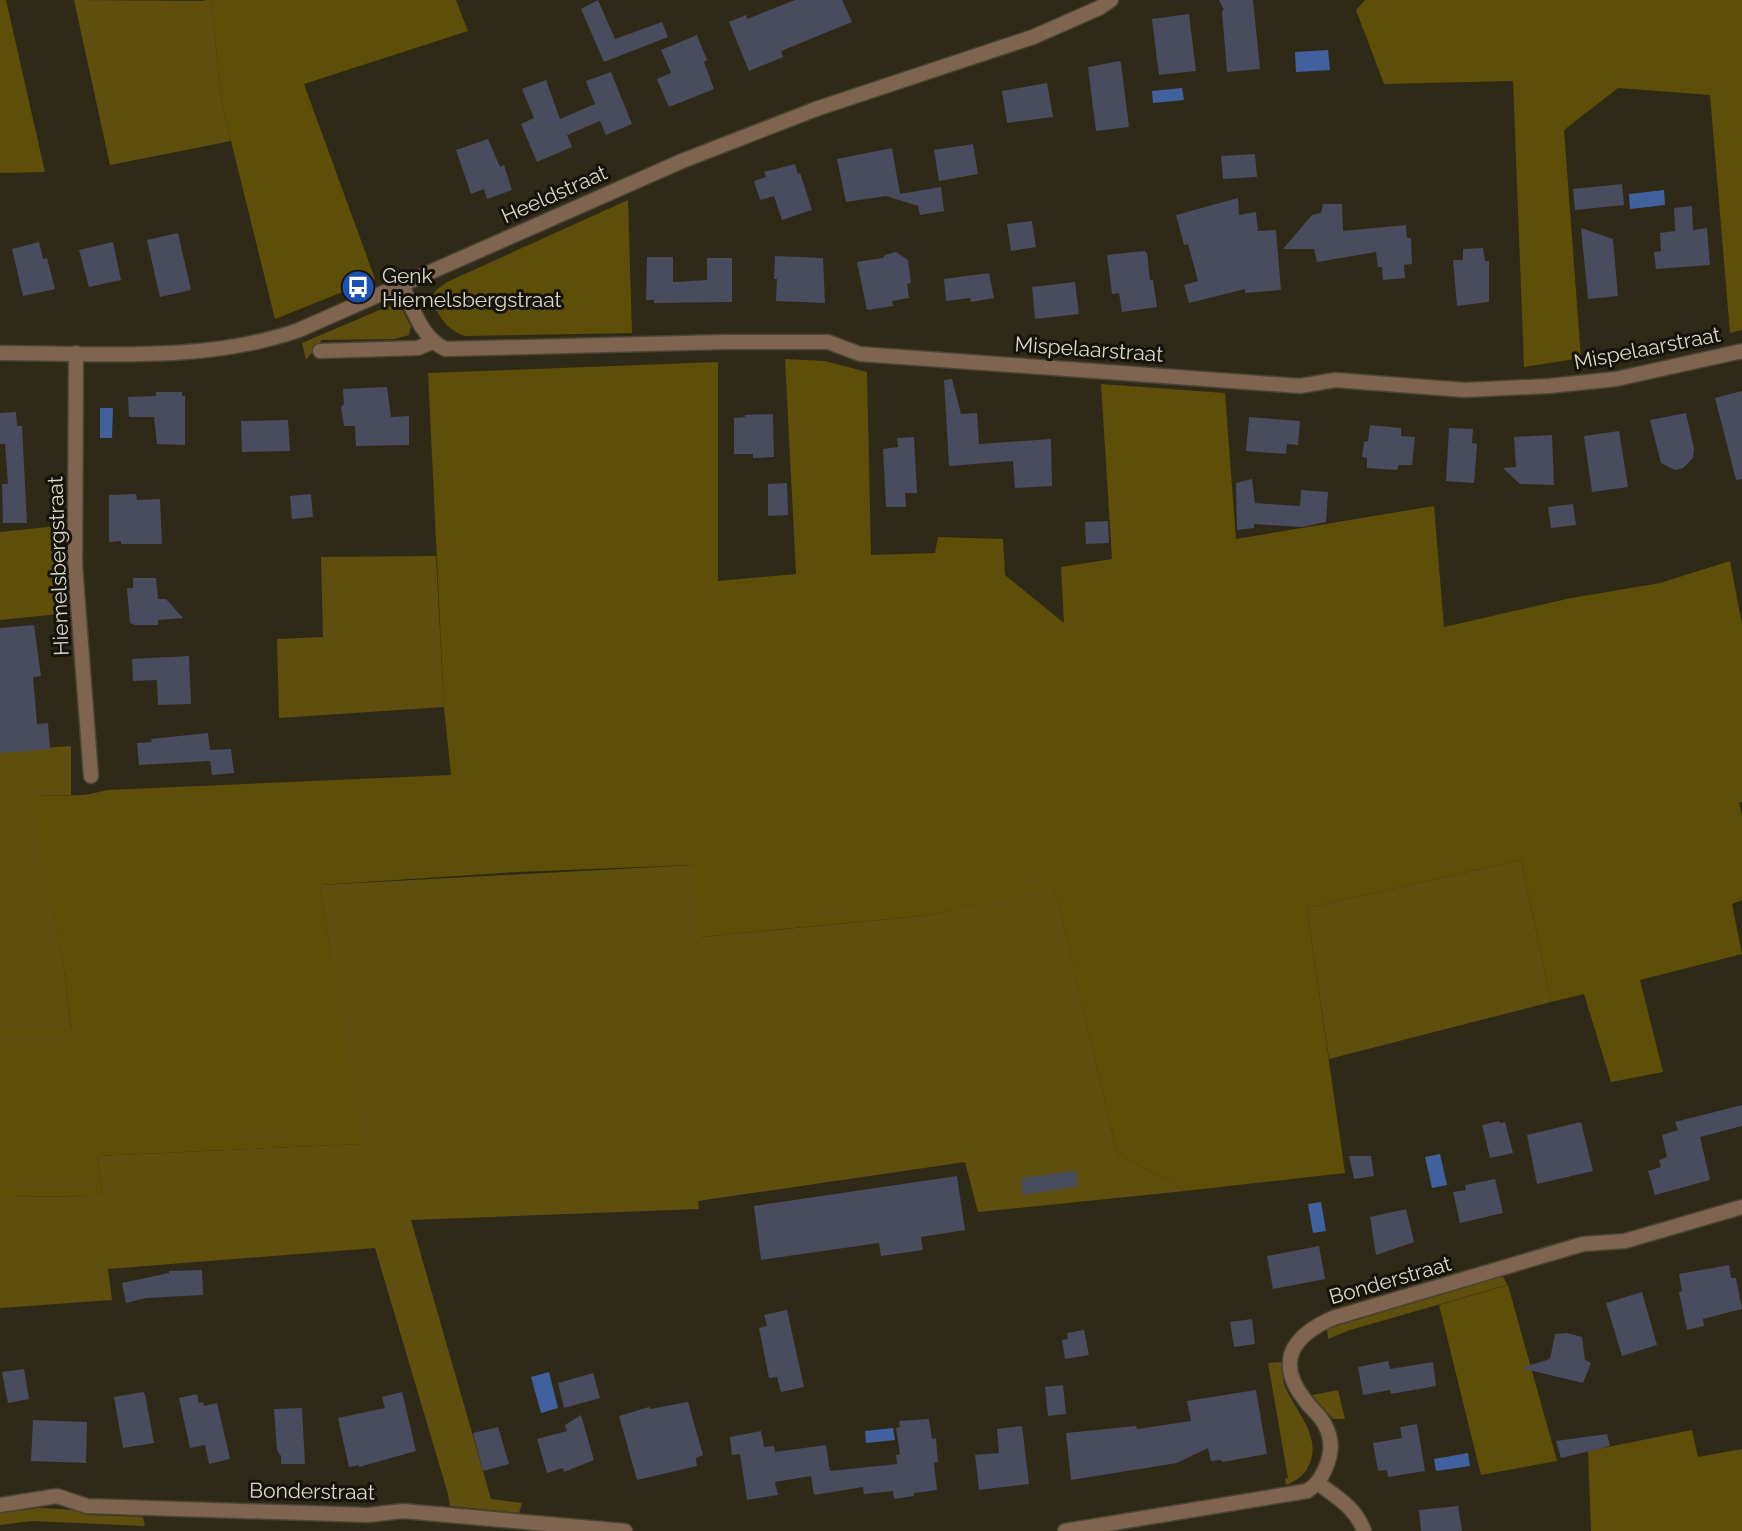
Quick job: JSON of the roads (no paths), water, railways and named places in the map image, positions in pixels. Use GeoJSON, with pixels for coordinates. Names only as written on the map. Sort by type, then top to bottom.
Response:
{"type":"FeatureCollection","features":[{"type":"Feature","properties":{"kind":"street","name":"Heeldstraat"},"geometry":{"type":"LineString","coordinates":[[0,354],[195,353],[268,341],[299,330],[694,156],[816,108],[1033,37],[1100,8],[1111,0]]}},
{"type":"Feature","properties":{"kind":"street"},"geometry":{"type":"LineString","coordinates":[[402,285],[420,324],[432,342]]}},
{"type":"Feature","properties":{"kind":"street","name":"Mispelaarstraat"},"geometry":{"type":"LineString","coordinates":[[320,351],[418,348],[432,342],[445,349],[828,342],[860,354],[1300,386],[1335,380],[1465,390],[1549,386],[1616,379],[1742,351]]}},
{"type":"Feature","properties":{"kind":"street","name":"Hiemelsbergstraat"},"geometry":{"type":"LineString","coordinates":[[76,353],[75,565],[91,776]]}},
{"type":"Feature","properties":{"kind":"street","name":"Bonderstraat"},"geometry":{"type":"LineString","coordinates":[[1319,1484],[1329,1460],[1331,1442],[1325,1424],[1303,1399],[1292,1380],[1290,1363],[1295,1343],[1314,1326],[1333,1318],[1583,1244],[1625,1241],[1742,1207]]}},
{"type":"Feature","properties":{"kind":"street"},"geometry":{"type":"LineString","coordinates":[[1065,1531],[1307,1491],[1319,1484],[1348,1505],[1359,1518],[1364,1531]]}},
{"type":"Feature","properties":{"kind":"street","name":"Bonderstraat"},"geometry":{"type":"LineString","coordinates":[[0,1505],[57,1496],[87,1506],[368,1515],[403,1511],[625,1531]]}},
{"type":"Feature","properties":{"kind":"water"},"geometry":{"type":"Polygon","coordinates":[[[1328,50],[1330,70],[1296,72],[1295,52],[1328,50]]]}},
{"type":"Feature","properties":{"kind":"water"},"geometry":{"type":"Polygon","coordinates":[[[1182,88],[1184,100],[1153,103],[1152,91],[1182,88]]]}},
{"type":"Feature","properties":{"kind":"water"},"geometry":{"type":"Polygon","coordinates":[[[1664,190],[1665,205],[1630,209],[1629,194],[1664,190]]]}},
{"type":"Feature","properties":{"kind":"water"},"geometry":{"type":"Polygon","coordinates":[[[100,408],[113,408],[112,438],[100,438],[100,408]]]}},
{"type":"Feature","properties":{"kind":"water"},"geometry":{"type":"Polygon","coordinates":[[[1440,1154],[1447,1185],[1432,1188],[1425,1157],[1440,1154]]]}},
{"type":"Feature","properties":{"kind":"water"},"geometry":{"type":"Polygon","coordinates":[[[1321,1202],[1326,1231],[1313,1233],[1308,1204],[1321,1202]]]}},
{"type":"Feature","properties":{"kind":"water"},"geometry":{"type":"Polygon","coordinates":[[[549,1372],[558,1408],[541,1413],[531,1377],[549,1372]]]}},
{"type":"Feature","properties":{"kind":"water"},"geometry":{"type":"Polygon","coordinates":[[[893,1428],[895,1440],[866,1443],[865,1431],[893,1428]]]}},
{"type":"Feature","properties":{"kind":"water"},"geometry":{"type":"Polygon","coordinates":[[[1468,1453],[1470,1466],[1436,1471],[1434,1459],[1468,1453]]]}},
{"type":"Feature","properties":{"kind":"place","name":"Genk Hiemelsbergstraat"},"geometry":{"type":"Point","coordinates":[358,287]}}]}
